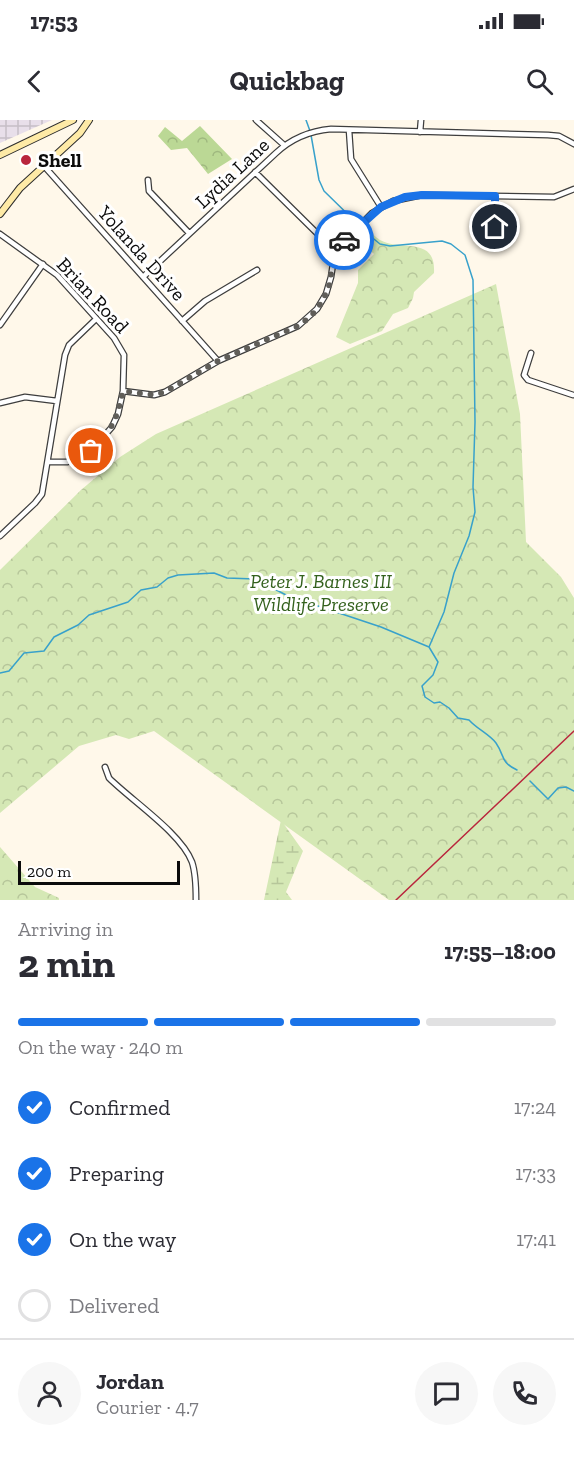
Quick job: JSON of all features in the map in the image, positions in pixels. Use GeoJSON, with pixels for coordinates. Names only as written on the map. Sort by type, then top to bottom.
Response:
{"type":"FeatureCollection","features":[{"type":"Feature","properties":{"kind":"street"},"geometry":{"type":"LineString","coordinates":[[0,155],[73,120]]}},
{"type":"Feature","properties":{"kind":"street"},"geometry":{"type":"LineString","coordinates":[[0,214],[20,188],[80,134],[90,120]]}},
{"type":"Feature","properties":{"kind":"street"},"geometry":{"type":"LineString","coordinates":[[256,120],[284,146]]}},
{"type":"Feature","properties":{"kind":"street"},"geometry":{"type":"LineString","coordinates":[[420,132],[421,120]]}},
{"type":"Feature","properties":{"kind":"street","name":"Lydia Lane"},"geometry":{"type":"LineString","coordinates":[[144,277],[284,146],[313,132],[331,129],[548,135],[559,136],[574,144]]}},
{"type":"Feature","properties":{"kind":"street"},"geometry":{"type":"LineString","coordinates":[[349,130],[351,159],[381,207]]}},
{"type":"Feature","properties":{"kind":"street","name":"Yolanda Drive"},"geometry":{"type":"LineString","coordinates":[[44,166],[218,361]]}},
{"type":"Feature","properties":{"kind":"street"},"geometry":{"type":"LineString","coordinates":[[255,172],[335,251]]}},
{"type":"Feature","properties":{"kind":"street"},"geometry":{"type":"LineString","coordinates":[[148,180],[149,191],[189,233]]}},
{"type":"Feature","properties":{"kind":"street"},"geometry":{"type":"LineString","coordinates":[[123,391],[154,395],[165,392],[218,361],[298,326],[311,316],[322,302],[329,286],[335,251],[358,226],[381,207],[414,195],[554,197],[574,189]]}},
{"type":"Feature","properties":{"kind":"street"},"geometry":{"type":"LineString","coordinates":[[495,196],[495,227]]}},
{"type":"Feature","properties":{"kind":"street","name":"Brian Road"},"geometry":{"type":"LineString","coordinates":[[0,234],[57,275],[120,346],[124,355],[123,391],[118,414],[112,427],[91,451],[73,460],[48,462]]}},
{"type":"Feature","properties":{"kind":"street"},"geometry":{"type":"LineString","coordinates":[[0,325],[43,264]]}},
{"type":"Feature","properties":{"kind":"street"},"geometry":{"type":"LineString","coordinates":[[182,321],[205,300],[257,270]]}},
{"type":"Feature","properties":{"kind":"street"},"geometry":{"type":"LineString","coordinates":[[0,536],[42,494],[65,356],[69,345],[96,319]]}},
{"type":"Feature","properties":{"kind":"street"},"geometry":{"type":"LineString","coordinates":[[531,353],[524,375],[528,380],[573,395]]}},
{"type":"Feature","properties":{"kind":"street"},"geometry":{"type":"LineString","coordinates":[[0,403],[25,397],[57,401]]}},
{"type":"Feature","properties":{"kind":"street"},"geometry":{"type":"LineString","coordinates":[[105,767],[109,778],[175,836],[186,851],[192,863],[196,900]]}},
{"type":"Feature","properties":{"kind":"shaded area"},"geometry":{"type":"Polygon","coordinates":[[[0,120],[52,120],[0,143],[0,120]]]}},
{"type":"Feature","properties":{"kind":"green space"},"geometry":{"type":"Polygon","coordinates":[[[200,126],[232,159],[208,174],[187,148],[171,150],[158,136],[165,127],[182,141],[200,126]]]}},
{"type":"Feature","properties":{"kind":"green space"},"geometry":{"type":"Polygon","coordinates":[[[365,227],[378,239],[388,243],[423,249],[433,261],[434,273],[414,292],[408,308],[393,314],[382,331],[350,344],[336,337],[358,283],[358,270],[374,254],[356,237],[365,227]]]}},
{"type":"Feature","properties":{"kind":"green space","name":"Peter J. Barnes III Wildlife Preserve"},"geometry":{"type":"Polygon","coordinates":[[[496,284],[520,414],[526,542],[561,577],[574,598],[574,900],[389,900],[154,731],[129,739],[116,735],[79,746],[0,813],[0,570],[81,490],[120,457],[156,434],[496,284]]]}},
{"type":"Feature","properties":{"kind":"green space"},"geometry":{"type":"Polygon","coordinates":[[[281,820],[303,851],[286,892],[292,900],[264,900],[281,820]]]}},
{"type":"Feature","properties":{"kind":"green space"},"geometry":{"type":"Polygon","coordinates":[[[0,847],[35,887],[59,900],[0,900],[0,847]]]}},
{"type":"Feature","properties":{"kind":"waterway"},"geometry":{"type":"LineString","coordinates":[[306,120],[310,131]]}},
{"type":"Feature","properties":{"kind":"waterway"},"geometry":{"type":"LineString","coordinates":[[311,135],[319,180],[324,191],[369,235],[380,244],[390,246],[442,241],[451,244],[465,255],[473,280],[475,512],[469,536],[454,573],[444,612],[429,647]]}},
{"type":"Feature","properties":{"kind":"waterway"},"geometry":{"type":"LineString","coordinates":[[0,673],[9,671],[24,653],[44,651],[54,637],[78,625],[89,615],[128,602],[141,590],[157,587],[168,578],[178,575],[214,573],[227,578],[255,579],[288,596],[381,627],[429,647],[438,662],[433,675],[422,686],[425,697],[434,703],[440,702],[458,718],[469,720],[493,740],[505,761],[517,770]]}},
{"type":"Feature","properties":{"kind":"waterway"},"geometry":{"type":"LineString","coordinates":[[530,781],[548,799],[558,788],[566,787],[574,791]]}},
{"type":"Feature","properties":{"kind":"railway"},"geometry":{"type":"LineString","coordinates":[[396,900],[574,731]]}},
{"type":"Feature","properties":{"kind":"way so far"},"geometry":{"type":"LineString","coordinates":[[91,451],[112,427],[118,414],[123,391],[154,395],[165,392],[218,361],[275,338],[311,316],[326,294],[335,251],[344,240]]}},
{"type":"Feature","properties":{"kind":"place","name":"Shell"},"geometry":{"type":"Point","coordinates":[26,160]}},
{"type":"Feature","properties":{"kind":"route"},"geometry":{"type":"LineString","coordinates":[[344,240],[381,207],[414,195],[495,196],[495,227]]}}]}
